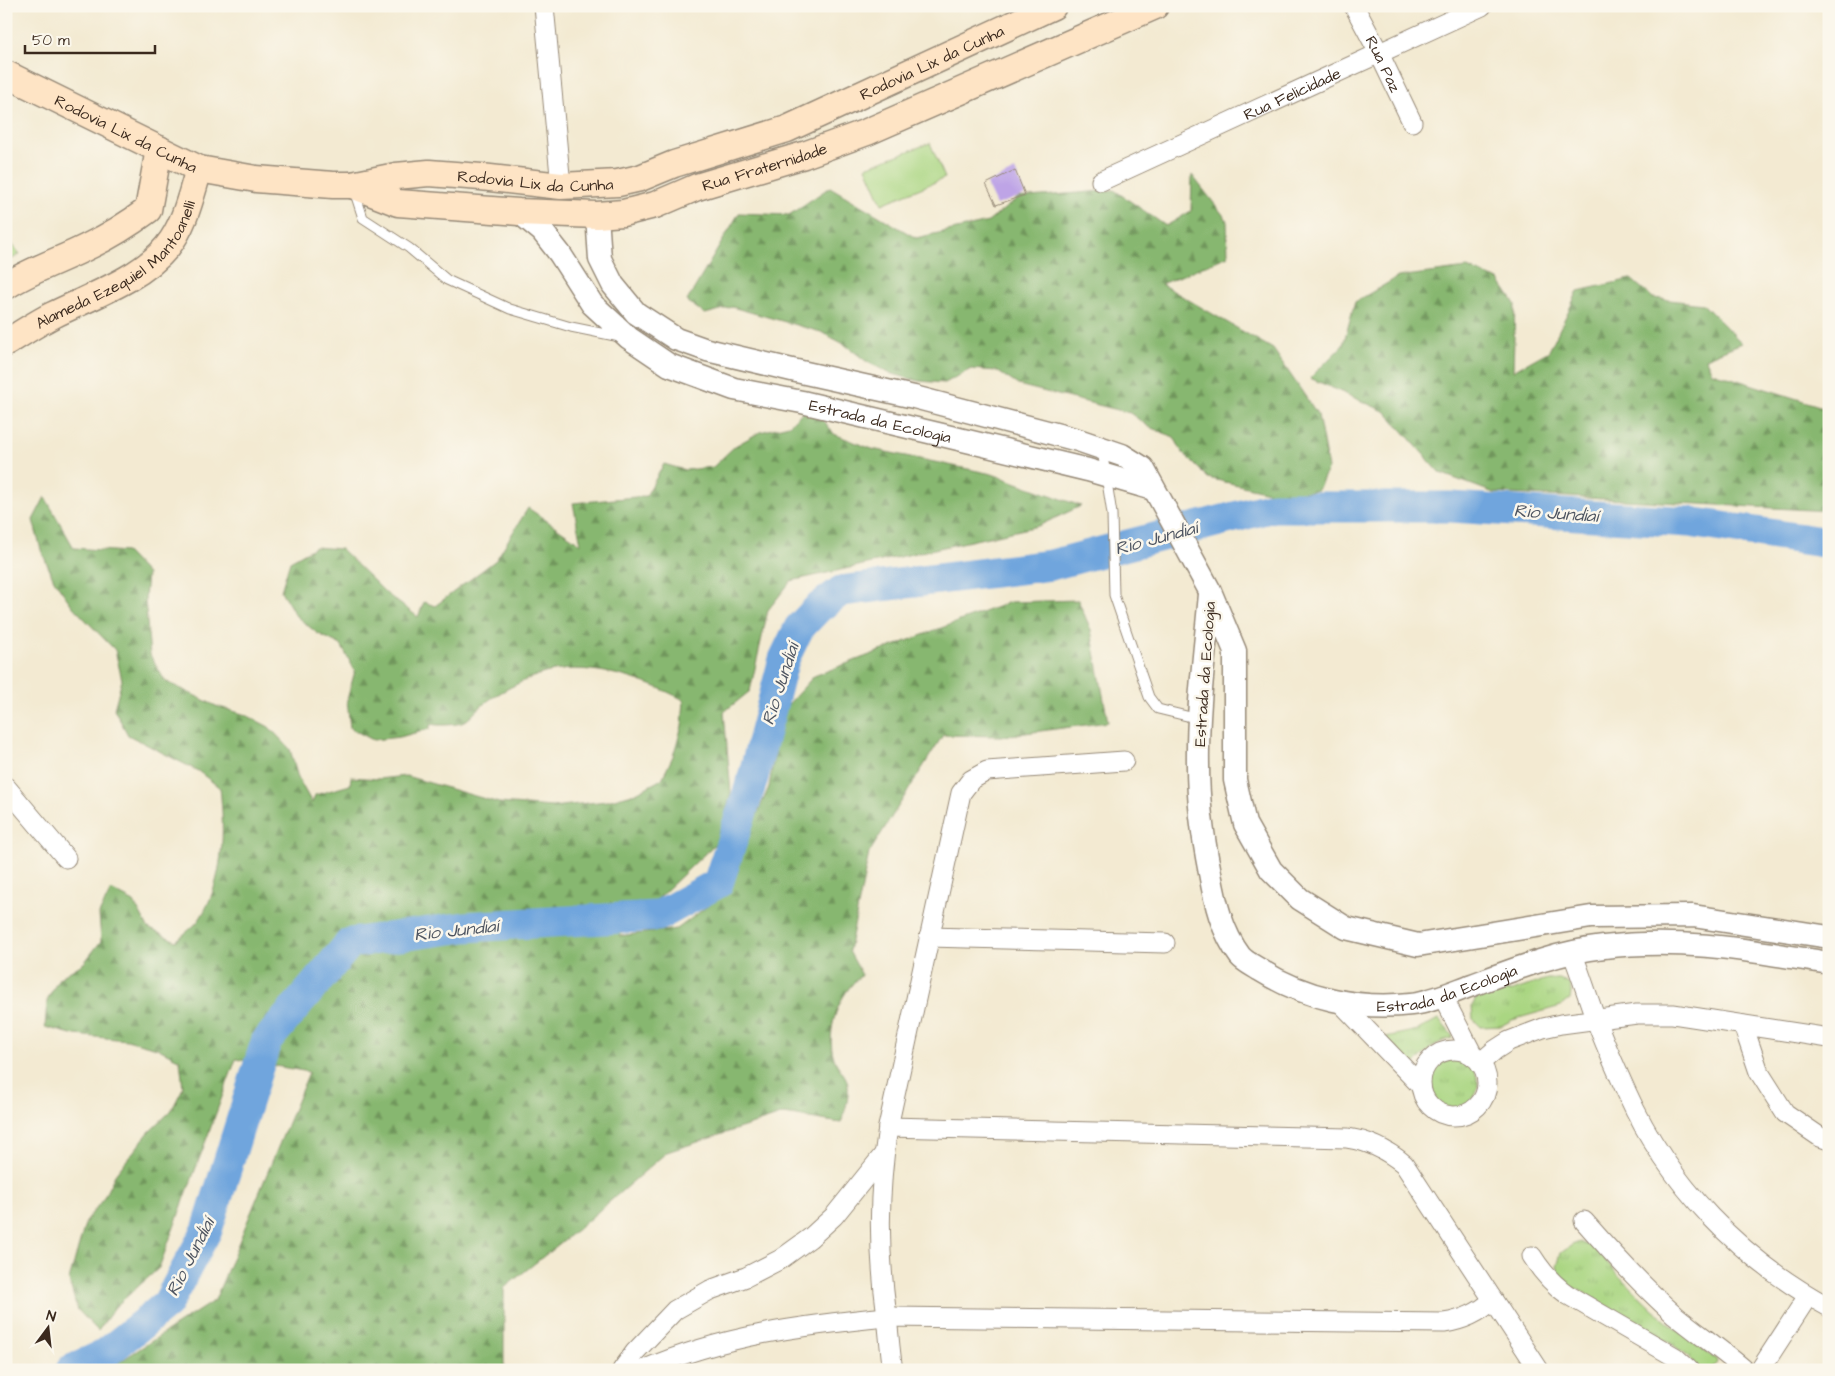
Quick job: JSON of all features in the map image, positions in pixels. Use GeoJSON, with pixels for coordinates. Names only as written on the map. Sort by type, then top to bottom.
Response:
{"type":"FeatureCollection","features":[{"type":"Feature","properties":{"kind":"main road","name":"Rodovia Lix da Cunha"},"geometry":{"type":"LineString","coordinates":[[6,74],[199,169],[256,179],[352,185],[396,176],[429,173],[562,186],[618,183],[640,178],[674,164],[787,128],[1053,6]]}},
{"type":"Feature","properties":{"kind":"main road","name":"Rua Fraternidade"},"geometry":{"type":"LineString","coordinates":[[352,185],[398,203],[519,212],[597,215],[623,213],[655,205],[697,187],[804,155],[867,132],[1155,6]]}},
{"type":"Feature","properties":{"kind":"main road","name":"Alameda Ezequiel Mantoanelli"},"geometry":{"type":"LineString","coordinates":[[6,286],[24,275],[124,228],[148,210],[158,149]]}},
{"type":"Feature","properties":{"kind":"main road","name":"Alameda Ezequiel Mantoanelli"},"geometry":{"type":"LineString","coordinates":[[6,343],[50,316],[133,275],[168,247],[186,213],[199,169]]}},
{"type":"Feature","properties":{"kind":"main road"},"geometry":{"type":"LineString","coordinates":[[519,212],[562,186],[597,215]]}},
{"type":"Feature","properties":{"kind":"street"},"geometry":{"type":"LineString","coordinates":[[544,6],[562,186]]}},
{"type":"Feature","properties":{"kind":"street","name":"Rua Paz"},"geometry":{"type":"LineString","coordinates":[[1354,6],[1412,122]]}},
{"type":"Feature","properties":{"kind":"street","name":"Rua Felicidade"},"geometry":{"type":"LineString","coordinates":[[1101,181],[1482,6]]}},
{"type":"Feature","properties":{"kind":"street","name":"Estrada da Ecologia"},"geometry":{"type":"LineString","coordinates":[[519,212],[542,232],[560,254],[592,304],[629,338],[670,366],[734,389],[802,402],[914,428],[1106,475],[1153,489]]}},
{"type":"Feature","properties":{"kind":"street","name":"Estrada da Ecologia"},"geometry":{"type":"LineString","coordinates":[[597,215],[600,259],[613,285],[636,313],[676,339],[707,350],[914,397],[1078,440],[1122,455],[1143,468],[1153,489]]}},
{"type":"Feature","properties":{"kind":"street"},"geometry":{"type":"LineString","coordinates":[[1153,489],[1210,591]]}},
{"type":"Feature","properties":{"kind":"street","name":"Estrada da Ecologia"},"geometry":{"type":"LineString","coordinates":[[1210,591],[1198,764],[1202,832],[1213,892],[1224,927],[1241,958],[1277,980],[1294,988],[1339,1001],[1388,1005],[1414,1004],[1542,960],[1572,952],[1630,944],[1688,943],[1829,964]]}},
{"type":"Feature","properties":{"kind":"street","name":"Estrada da Ecologia"},"geometry":{"type":"LineString","coordinates":[[1210,591],[1235,651],[1235,780],[1245,824],[1271,870],[1300,899],[1346,928],[1418,945],[1591,917],[1693,916],[1829,937]]}},
{"type":"Feature","properties":{"kind":"street"},"geometry":{"type":"LineString","coordinates":[[893,1370],[880,1245],[879,1209],[884,1154],[888,1127],[961,793],[971,780],[988,771],[997,769],[1124,761]]}},
{"type":"Feature","properties":{"kind":"street"},"geometry":{"type":"LineString","coordinates":[[6,787],[66,858]]}},
{"type":"Feature","properties":{"kind":"street"},"geometry":{"type":"LineString","coordinates":[[930,937],[1165,943]]}},
{"type":"Feature","properties":{"kind":"street"},"geometry":{"type":"LineString","coordinates":[[1572,952],[1596,1020],[1628,1095],[1660,1155],[1678,1179],[1717,1223],[1738,1243],[1808,1296],[1829,1307]]}},
{"type":"Feature","properties":{"kind":"street"},"geometry":{"type":"LineString","coordinates":[[1339,1001],[1421,1086],[1427,1103],[1434,1110],[1452,1116],[1470,1112],[1483,1099],[1487,1081],[1485,1072],[1442,995]]}},
{"type":"Feature","properties":{"kind":"street"},"geometry":{"type":"LineString","coordinates":[[1477,1060],[1509,1040],[1526,1034],[1561,1024],[1637,1014],[1673,1014],[1829,1038]]}},
{"type":"Feature","properties":{"kind":"street"},"geometry":{"type":"LineString","coordinates":[[1743,1024],[1759,1072],[1785,1113],[1820,1137],[1829,1140]]}},
{"type":"Feature","properties":{"kind":"street"},"geometry":{"type":"LineString","coordinates":[[1421,1086],[1425,1067],[1438,1054],[1456,1050],[1466,1052],[1477,1060]]}},
{"type":"Feature","properties":{"kind":"street"},"geometry":{"type":"LineString","coordinates":[[888,1127],[1348,1138],[1369,1142],[1392,1154],[1404,1164],[1539,1370]]}},
{"type":"Feature","properties":{"kind":"street"},"geometry":{"type":"LineString","coordinates":[[622,1370],[635,1352],[675,1310],[710,1290],[746,1277],[781,1259],[810,1238],[834,1216],[884,1154]]}},
{"type":"Feature","properties":{"kind":"street"},"geometry":{"type":"LineString","coordinates":[[1584,1221],[1628,1271],[1652,1294],[1744,1370]]}},
{"type":"Feature","properties":{"kind":"street"},"geometry":{"type":"LineString","coordinates":[[1532,1256],[1541,1271],[1552,1283],[1568,1295],[1675,1357],[1689,1370]]}},
{"type":"Feature","properties":{"kind":"street"},"geometry":{"type":"LineString","coordinates":[[1760,1370],[1808,1296]]}},
{"type":"Feature","properties":{"kind":"street"},"geometry":{"type":"LineString","coordinates":[[643,1370],[700,1349],[738,1338],[816,1324],[887,1317],[1444,1323],[1467,1318],[1477,1313],[1493,1300]]}},
{"type":"Feature","properties":{"kind":"lane"},"geometry":{"type":"LineString","coordinates":[[352,185],[363,218],[409,248],[446,280],[510,309],[571,327],[629,338]]}},
{"type":"Feature","properties":{"kind":"lane"},"geometry":{"type":"LineString","coordinates":[[1101,448],[1112,514],[1114,595],[1149,697],[1158,710],[1200,720]]}},
{"type":"Feature","properties":{"kind":"green space"},"geometry":{"type":"Polygon","coordinates":[[[930,143],[945,178],[882,204],[866,167],[930,143]]]}},
{"type":"Feature","properties":{"kind":"green space"},"geometry":{"type":"Polygon","coordinates":[[[1192,175],[1227,220],[1228,256],[1161,284],[1273,349],[1318,415],[1328,468],[1318,490],[1281,495],[1208,478],[1182,452],[1174,437],[1149,427],[1130,413],[1018,385],[997,371],[971,369],[945,383],[919,381],[889,373],[866,361],[844,344],[821,332],[732,307],[705,314],[687,301],[739,213],[789,215],[830,187],[916,238],[988,222],[1018,198],[1114,190],[1166,226],[1191,211],[1192,175]]]}},
{"type":"Feature","properties":{"kind":"green space"},"geometry":{"type":"Polygon","coordinates":[[[6,237],[20,254],[6,263],[6,237]]]}},
{"type":"Feature","properties":{"kind":"green space"},"geometry":{"type":"Polygon","coordinates":[[[1467,268],[1499,280],[1515,304],[1513,371],[1549,351],[1578,291],[1631,279],[1653,298],[1703,304],[1742,343],[1705,358],[1712,372],[1829,409],[1829,511],[1494,493],[1440,473],[1386,412],[1310,378],[1343,345],[1355,302],[1398,277],[1467,268]]]}},
{"type":"Feature","properties":{"kind":"green space"},"geometry":{"type":"Polygon","coordinates":[[[811,404],[834,434],[872,449],[992,474],[1081,506],[1038,526],[791,581],[768,610],[750,691],[724,712],[731,793],[718,841],[619,936],[677,929],[721,896],[769,787],[781,712],[814,676],[1010,602],[1078,600],[1091,630],[1108,722],[1003,736],[943,735],[869,853],[849,951],[862,975],[847,991],[841,1002],[836,1013],[831,1036],[834,1058],[848,1082],[847,1100],[841,1123],[784,1114],[667,1152],[579,1228],[504,1288],[504,1367],[500,1370],[107,1370],[215,1300],[309,1072],[236,1059],[159,1268],[115,1307],[98,1331],[77,1309],[69,1280],[86,1221],[103,1199],[115,1175],[149,1132],[171,1111],[183,1088],[180,1060],[157,1048],[127,1040],[75,1035],[45,1027],[47,1001],[59,978],[84,963],[101,941],[99,914],[111,890],[134,902],[148,928],[176,941],[197,923],[214,890],[218,873],[221,856],[222,804],[220,788],[198,771],[128,735],[114,709],[122,680],[115,650],[73,607],[54,580],[41,550],[33,520],[45,497],[74,548],[126,552],[147,574],[145,600],[150,655],[165,681],[216,706],[246,715],[269,727],[290,749],[298,778],[312,803],[315,795],[350,785],[351,777],[378,779],[406,776],[499,803],[552,807],[607,801],[636,793],[662,779],[673,756],[682,726],[684,700],[636,680],[601,671],[583,669],[549,672],[515,685],[497,695],[461,723],[448,725],[431,724],[429,729],[400,737],[373,740],[350,728],[347,700],[355,671],[341,645],[317,633],[296,616],[281,591],[290,561],[315,547],[341,549],[387,594],[418,617],[424,602],[435,606],[496,560],[528,508],[581,544],[573,503],[646,496],[664,464],[685,470],[713,467],[735,446],[760,432],[789,425],[811,404]]]}},
{"type":"Feature","properties":{"kind":"green space"},"geometry":{"type":"Polygon","coordinates":[[[1547,979],[1560,979],[1570,985],[1570,999],[1561,1006],[1512,1020],[1501,1026],[1481,1027],[1473,1019],[1472,1006],[1477,997],[1487,993],[1513,991],[1547,979]]]}},
{"type":"Feature","properties":{"kind":"green space"},"geometry":{"type":"Polygon","coordinates":[[[1438,1019],[1452,1035],[1452,1038],[1434,1046],[1412,1066],[1386,1037],[1418,1030],[1438,1019]]]}},
{"type":"Feature","properties":{"kind":"green space"},"geometry":{"type":"Polygon","coordinates":[[[1449,1060],[1459,1060],[1471,1067],[1478,1079],[1478,1089],[1471,1101],[1459,1108],[1449,1108],[1441,1104],[1434,1097],[1430,1089],[1430,1079],[1434,1071],[1441,1064],[1449,1060]]]}},
{"type":"Feature","properties":{"kind":"green space"},"geometry":{"type":"Polygon","coordinates":[[[1580,1242],[1593,1247],[1654,1310],[1716,1359],[1717,1363],[1708,1370],[1699,1370],[1688,1356],[1673,1345],[1570,1286],[1560,1275],[1557,1267],[1561,1253],[1580,1242]]]}},
{"type":"Feature","properties":{"kind":"building"},"geometry":{"type":"Polygon","coordinates":[[[1015,170],[1025,195],[996,205],[986,184],[1015,170]]]}},
{"type":"Feature","properties":{"kind":"waterway","name":"Rio Jundiaí"},"geometry":{"type":"LineString","coordinates":[[71,1370],[105,1354],[167,1304],[207,1230],[266,1042],[350,943],[465,927],[658,916],[718,883],[752,781],[784,659],[799,628],[818,608],[841,591],[1051,565],[1273,507],[1451,507],[1689,522],[1829,543]]}}]}
